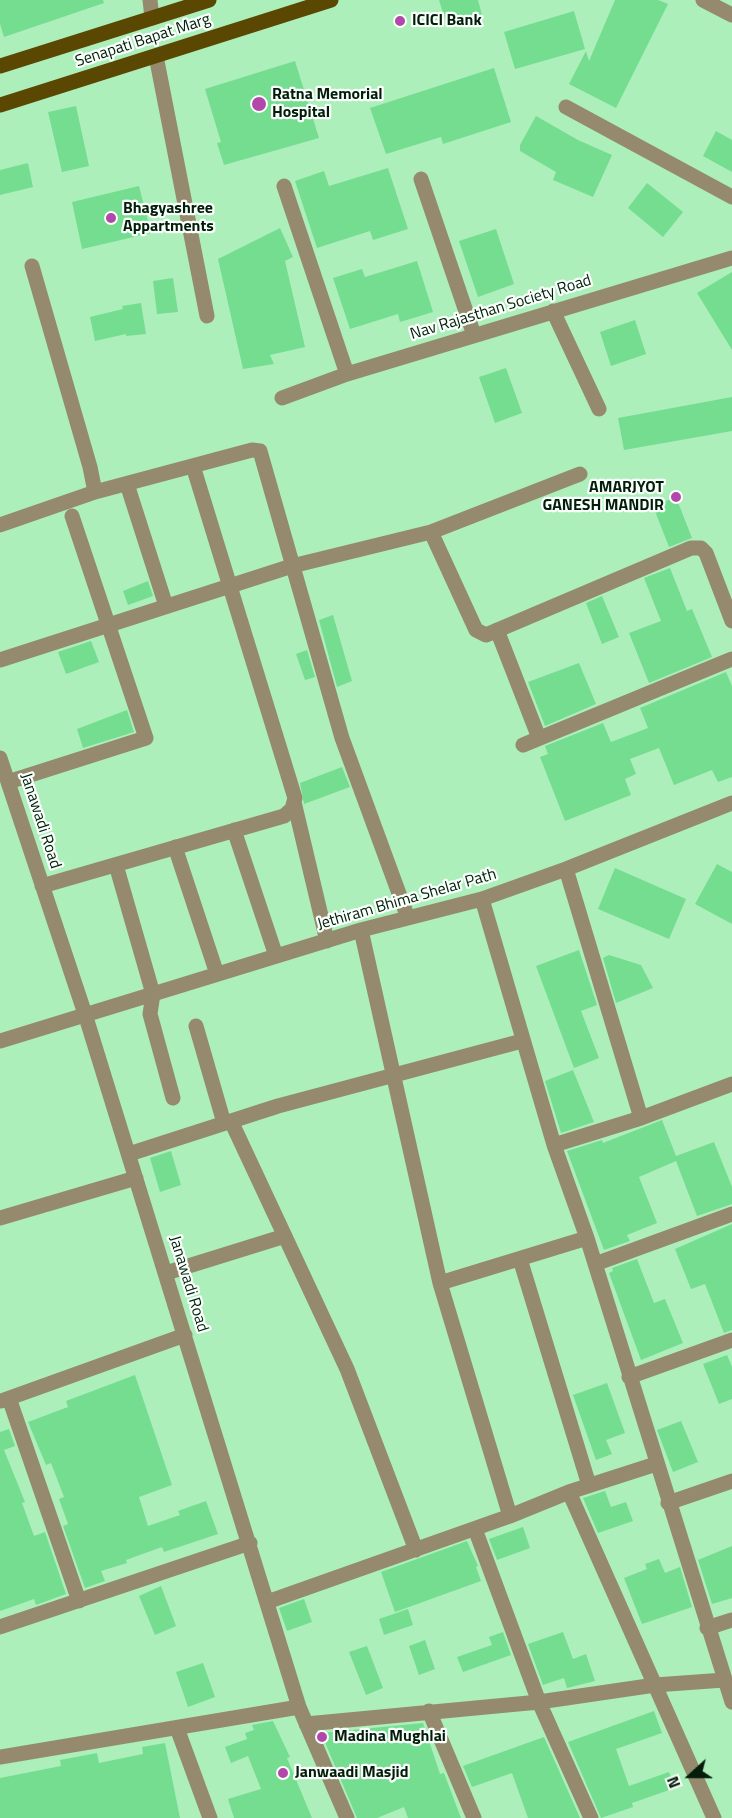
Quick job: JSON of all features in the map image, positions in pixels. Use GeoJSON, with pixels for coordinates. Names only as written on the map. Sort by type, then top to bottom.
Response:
{"type":"FeatureCollection","features":[{"type":"Feature","properties":{"kind":"main road","name":"Senapati Bapat Marg"},"geometry":{"type":"LineString","coordinates":[[0,66],[209,0]]}},
{"type":"Feature","properties":{"kind":"main road","name":"Senapati Bapat Marg"},"geometry":{"type":"LineString","coordinates":[[0,105],[331,0]]}},
{"type":"Feature","properties":{"kind":"street"},"geometry":{"type":"LineString","coordinates":[[150,0],[152,18]]}},
{"type":"Feature","properties":{"kind":"street"},"geometry":{"type":"LineString","coordinates":[[703,0],[732,15]]}},
{"type":"Feature","properties":{"kind":"street"},"geometry":{"type":"LineString","coordinates":[[156,56],[207,316]]}},
{"type":"Feature","properties":{"kind":"street"},"geometry":{"type":"LineString","coordinates":[[566,107],[732,196]]}},
{"type":"Feature","properties":{"kind":"street"},"geometry":{"type":"LineString","coordinates":[[421,179],[474,335]]}},
{"type":"Feature","properties":{"kind":"street"},"geometry":{"type":"LineString","coordinates":[[284,186],[347,374]]}},
{"type":"Feature","properties":{"kind":"street","name":"Nav Rajasthan Society Road"},"geometry":{"type":"LineString","coordinates":[[282,398],[347,374],[732,258]]}},
{"type":"Feature","properties":{"kind":"street"},"geometry":{"type":"LineString","coordinates":[[32,266],[90,467],[95,492]]}},
{"type":"Feature","properties":{"kind":"street"},"geometry":{"type":"LineString","coordinates":[[553,311],[599,409]]}},
{"type":"Feature","properties":{"kind":"street"},"geometry":{"type":"LineString","coordinates":[[0,525],[95,492],[252,450],[260,451],[342,738],[408,918]]}},
{"type":"Feature","properties":{"kind":"street"},"geometry":{"type":"LineString","coordinates":[[42,886],[284,816],[292,809],[295,798],[193,466]]}},
{"type":"Feature","properties":{"kind":"street"},"geometry":{"type":"LineString","coordinates":[[0,660],[292,566],[431,532],[580,474]]}},
{"type":"Feature","properties":{"kind":"street"},"geometry":{"type":"LineString","coordinates":[[127,484],[166,606]]}},
{"type":"Feature","properties":{"kind":"street"},"geometry":{"type":"LineString","coordinates":[[8,782],[146,738],[72,516]]}},
{"type":"Feature","properties":{"kind":"street"},"geometry":{"type":"LineString","coordinates":[[431,532],[476,630],[486,635],[692,548],[701,548],[706,553],[732,621]]}},
{"type":"Feature","properties":{"kind":"street"},"geometry":{"type":"LineString","coordinates":[[497,630],[539,738]]}},
{"type":"Feature","properties":{"kind":"street"},"geometry":{"type":"LineString","coordinates":[[523,745],[732,659]]}},
{"type":"Feature","properties":{"kind":"street","name":"Janawadi Road"},"geometry":{"type":"LineString","coordinates":[[0,758],[85,1014],[299,1707],[347,1818]]}},
{"type":"Feature","properties":{"kind":"street"},"geometry":{"type":"LineString","coordinates":[[294,802],[327,941]]}},
{"type":"Feature","properties":{"kind":"street","name":"Jethiram Bhima Shelar Path"},"geometry":{"type":"LineString","coordinates":[[0,1041],[361,930],[482,899],[566,869],[732,803]]}},
{"type":"Feature","properties":{"kind":"street"},"geometry":{"type":"LineString","coordinates":[[234,830],[276,956]]}},
{"type":"Feature","properties":{"kind":"street"},"geometry":{"type":"LineString","coordinates":[[175,848],[217,974]]}},
{"type":"Feature","properties":{"kind":"street"},"geometry":{"type":"LineString","coordinates":[[116,865],[153,994],[150,1014],[172,1098]]}},
{"type":"Feature","properties":{"kind":"street"},"geometry":{"type":"LineString","coordinates":[[566,869],[641,1118]]}},
{"type":"Feature","properties":{"kind":"street"},"geometry":{"type":"LineString","coordinates":[[482,899],[554,1145],[587,1238],[732,1702]]}},
{"type":"Feature","properties":{"kind":"street"},"geometry":{"type":"LineString","coordinates":[[361,930],[440,1283],[510,1516]]}},
{"type":"Feature","properties":{"kind":"street"},"geometry":{"type":"LineString","coordinates":[[196,1026],[228,1122],[285,1236],[347,1370],[416,1550]]}},
{"type":"Feature","properties":{"kind":"street"},"geometry":{"type":"LineString","coordinates":[[129,1154],[228,1122],[522,1041]]}},
{"type":"Feature","properties":{"kind":"street"},"geometry":{"type":"LineString","coordinates":[[554,1145],[641,1118],[732,1084]]}},
{"type":"Feature","properties":{"kind":"street"},"geometry":{"type":"LineString","coordinates":[[0,1218],[136,1178]]}},
{"type":"Feature","properties":{"kind":"street"},"geometry":{"type":"LineString","coordinates":[[595,1264],[732,1214]]}},
{"type":"Feature","properties":{"kind":"street"},"geometry":{"type":"LineString","coordinates":[[166,1273],[285,1236]]}},
{"type":"Feature","properties":{"kind":"street"},"geometry":{"type":"LineString","coordinates":[[440,1283],[587,1238]]}},
{"type":"Feature","properties":{"kind":"street"},"geometry":{"type":"LineString","coordinates":[[520,1259],[589,1485]]}},
{"type":"Feature","properties":{"kind":"street"},"geometry":{"type":"LineString","coordinates":[[79,1601],[4,1400],[185,1335]]}},
{"type":"Feature","properties":{"kind":"street"},"geometry":{"type":"LineString","coordinates":[[629,1377],[732,1340]]}},
{"type":"Feature","properties":{"kind":"street"},"geometry":{"type":"LineString","coordinates":[[267,1602],[475,1529],[569,1491],[656,1464]]}},
{"type":"Feature","properties":{"kind":"street"},"geometry":{"type":"LineString","coordinates":[[668,1503],[732,1481]]}},
{"type":"Feature","properties":{"kind":"street"},"geometry":{"type":"LineString","coordinates":[[569,1491],[714,1818]]}},
{"type":"Feature","properties":{"kind":"street"},"geometry":{"type":"LineString","coordinates":[[475,1529],[538,1702],[591,1818]]}},
{"type":"Feature","properties":{"kind":"street"},"geometry":{"type":"LineString","coordinates":[[0,1627],[250,1543]]}},
{"type":"Feature","properties":{"kind":"street"},"geometry":{"type":"LineString","coordinates":[[707,1628],[732,1620]]}},
{"type":"Feature","properties":{"kind":"street"},"geometry":{"type":"LineString","coordinates":[[306,1724],[538,1702],[655,1685],[724,1680]]}},
{"type":"Feature","properties":{"kind":"street"},"geometry":{"type":"LineString","coordinates":[[0,1757],[299,1707]]}},
{"type":"Feature","properties":{"kind":"street"},"geometry":{"type":"LineString","coordinates":[[429,1711],[474,1818]]}},
{"type":"Feature","properties":{"kind":"street"},"geometry":{"type":"LineString","coordinates":[[177,1728],[210,1818]]}},
{"type":"Feature","properties":{"kind":"building"},"geometry":{"type":"Polygon","coordinates":[[[0,0],[103,0],[104,3],[4,37],[0,24],[0,0]]]}},
{"type":"Feature","properties":{"kind":"building"},"geometry":{"type":"Polygon","coordinates":[[[439,0],[478,0],[482,15],[447,26],[439,0]]]}},
{"type":"Feature","properties":{"kind":"building"},"geometry":{"type":"Polygon","coordinates":[[[615,0],[658,0],[668,4],[616,108],[569,84],[586,51],[589,61],[615,0]]]}},
{"type":"Feature","properties":{"kind":"building"},"geometry":{"type":"Polygon","coordinates":[[[574,11],[585,49],[515,69],[504,32],[574,11]]]}},
{"type":"Feature","properties":{"kind":"building"},"geometry":{"type":"Polygon","coordinates":[[[295,61],[319,138],[224,165],[217,143],[221,142],[205,89],[295,61]]]}},
{"type":"Feature","properties":{"kind":"building"},"geometry":{"type":"Polygon","coordinates":[[[494,68],[511,122],[443,144],[441,137],[386,154],[370,108],[494,68]]]}},
{"type":"Feature","properties":{"kind":"building"},"geometry":{"type":"Polygon","coordinates":[[[76,106],[89,166],[62,172],[48,112],[76,106]]]}},
{"type":"Feature","properties":{"kind":"building"},"geometry":{"type":"Polygon","coordinates":[[[536,116],[578,140],[612,155],[593,197],[553,180],[556,172],[520,151],[520,145],[536,116]]]}},
{"type":"Feature","properties":{"kind":"building"},"geometry":{"type":"Polygon","coordinates":[[[716,131],[732,140],[732,172],[703,156],[716,131]]]}},
{"type":"Feature","properties":{"kind":"building"},"geometry":{"type":"Polygon","coordinates":[[[28,163],[33,187],[0,195],[0,170],[28,163]]]}},
{"type":"Feature","properties":{"kind":"building"},"geometry":{"type":"Polygon","coordinates":[[[388,168],[408,229],[373,240],[370,231],[317,248],[295,181],[324,171],[329,186],[388,168]]]}},
{"type":"Feature","properties":{"kind":"building"},"geometry":{"type":"Polygon","coordinates":[[[647,183],[683,212],[663,237],[628,208],[647,183]]]}},
{"type":"Feature","properties":{"kind":"building","name":"Bhagyashree Appartments"},"geometry":{"type":"Polygon","coordinates":[[[139,186],[151,233],[82,249],[72,202],[139,186]]]}},
{"type":"Feature","properties":{"kind":"building"},"geometry":{"type":"Polygon","coordinates":[[[280,228],[293,257],[285,261],[305,347],[270,355],[274,364],[243,369],[218,259],[280,228]]]}},
{"type":"Feature","properties":{"kind":"building"},"geometry":{"type":"Polygon","coordinates":[[[496,229],[514,284],[478,297],[459,241],[496,229]]]}},
{"type":"Feature","properties":{"kind":"building"},"geometry":{"type":"Polygon","coordinates":[[[417,261],[433,312],[400,322],[398,314],[350,329],[333,278],[362,269],[365,277],[417,261]]]}},
{"type":"Feature","properties":{"kind":"building"},"geometry":{"type":"Polygon","coordinates":[[[732,272],[732,350],[697,293],[732,272]]]}},
{"type":"Feature","properties":{"kind":"building"},"geometry":{"type":"Polygon","coordinates":[[[173,278],[178,312],[157,314],[153,281],[173,278]]]}},
{"type":"Feature","properties":{"kind":"building"},"geometry":{"type":"Polygon","coordinates":[[[141,303],[146,334],[126,336],[126,334],[95,341],[90,317],[123,309],[122,306],[141,303]]]}},
{"type":"Feature","properties":{"kind":"building"},"geometry":{"type":"Polygon","coordinates":[[[635,320],[646,354],[611,366],[600,332],[635,320]]]}},
{"type":"Feature","properties":{"kind":"building"},"geometry":{"type":"Polygon","coordinates":[[[506,368],[522,413],[495,423],[479,377],[506,368]]]}},
{"type":"Feature","properties":{"kind":"building"},"geometry":{"type":"Polygon","coordinates":[[[732,397],[732,431],[624,450],[618,418],[732,397]]]}},
{"type":"Feature","properties":{"kind":"building"},"geometry":{"type":"Polygon","coordinates":[[[676,497],[692,538],[669,547],[653,506],[676,497]]]}},
{"type":"Feature","properties":{"kind":"building"},"geometry":{"type":"Polygon","coordinates":[[[670,568],[687,611],[692,609],[712,657],[649,683],[629,633],[661,621],[644,578],[670,568]]]}},
{"type":"Feature","properties":{"kind":"building"},"geometry":{"type":"Polygon","coordinates":[[[148,581],[153,596],[128,605],[123,591],[148,581]]]}},
{"type":"Feature","properties":{"kind":"building"},"geometry":{"type":"Polygon","coordinates":[[[602,596],[619,637],[602,644],[586,603],[602,596]]]}},
{"type":"Feature","properties":{"kind":"building"},"geometry":{"type":"Polygon","coordinates":[[[333,615],[352,681],[337,687],[319,620],[333,615]]]}},
{"type":"Feature","properties":{"kind":"building"},"geometry":{"type":"Polygon","coordinates":[[[91,641],[99,662],[66,674],[58,652],[91,641]]]}},
{"type":"Feature","properties":{"kind":"building"},"geometry":{"type":"Polygon","coordinates":[[[307,650],[315,677],[305,680],[296,654],[307,650]]]}},
{"type":"Feature","properties":{"kind":"building"},"geometry":{"type":"Polygon","coordinates":[[[579,663],[596,704],[545,726],[528,682],[579,663]]]}},
{"type":"Feature","properties":{"kind":"building"},"geometry":{"type":"Polygon","coordinates":[[[726,672],[732,686],[732,777],[718,782],[712,770],[674,785],[659,748],[630,759],[636,774],[625,779],[631,795],[565,821],[540,757],[548,754],[545,746],[603,723],[611,742],[648,728],[640,708],[726,672]]]}},
{"type":"Feature","properties":{"kind":"building"},"geometry":{"type":"Polygon","coordinates":[[[127,710],[134,732],[83,748],[77,729],[127,710]]]}},
{"type":"Feature","properties":{"kind":"building"},"geometry":{"type":"Polygon","coordinates":[[[342,767],[350,787],[304,804],[300,783],[342,767]]]}},
{"type":"Feature","properties":{"kind":"building"},"geometry":{"type":"Polygon","coordinates":[[[717,864],[732,872],[732,924],[695,904],[717,864]]]}},
{"type":"Feature","properties":{"kind":"building"},"geometry":{"type":"Polygon","coordinates":[[[615,868],[686,899],[669,939],[598,909],[615,868]]]}},
{"type":"Feature","properties":{"kind":"building"},"geometry":{"type":"Polygon","coordinates":[[[579,950],[597,1005],[581,1011],[599,1058],[574,1068],[536,966],[579,950]]]}},
{"type":"Feature","properties":{"kind":"building"},"geometry":{"type":"Polygon","coordinates":[[[609,955],[641,965],[653,988],[616,1003],[603,958],[609,955]]]}},
{"type":"Feature","properties":{"kind":"building"},"geometry":{"type":"Polygon","coordinates":[[[573,1070],[594,1122],[561,1133],[545,1081],[573,1070]]]}},
{"type":"Feature","properties":{"kind":"building"},"geometry":{"type":"Polygon","coordinates":[[[662,1120],[676,1156],[714,1142],[732,1187],[732,1204],[697,1216],[676,1161],[639,1177],[657,1223],[627,1235],[630,1241],[604,1250],[567,1151],[602,1140],[603,1143],[662,1120]]]}},
{"type":"Feature","properties":{"kind":"building"},"geometry":{"type":"Polygon","coordinates":[[[171,1151],[181,1185],[160,1192],[150,1158],[171,1151]]]}},
{"type":"Feature","properties":{"kind":"building"},"geometry":{"type":"Polygon","coordinates":[[[732,1224],[732,1330],[724,1333],[705,1284],[691,1289],[675,1249],[732,1224]]]}},
{"type":"Feature","properties":{"kind":"building"},"geometry":{"type":"Polygon","coordinates":[[[637,1259],[654,1303],[665,1299],[683,1343],[641,1360],[609,1273],[613,1271],[612,1268],[637,1259]]]}},
{"type":"Feature","properties":{"kind":"building"},"geometry":{"type":"Polygon","coordinates":[[[727,1355],[732,1367],[732,1399],[719,1404],[703,1364],[727,1355]]]}},
{"type":"Feature","properties":{"kind":"building"},"geometry":{"type":"Polygon","coordinates":[[[135,1375],[172,1485],[139,1497],[148,1526],[180,1515],[178,1511],[206,1501],[218,1534],[164,1552],[162,1547],[126,1560],[127,1563],[101,1571],[105,1581],[85,1588],[63,1526],[68,1524],[59,1499],[64,1497],[51,1463],[46,1465],[28,1422],[68,1407],[66,1401],[135,1375]]]}},
{"type":"Feature","properties":{"kind":"building"},"geometry":{"type":"Polygon","coordinates":[[[607,1383],[625,1433],[606,1440],[612,1454],[596,1460],[573,1395],[607,1383]]]}},
{"type":"Feature","properties":{"kind":"building"},"geometry":{"type":"Polygon","coordinates":[[[681,1421],[698,1462],[673,1472],[657,1430],[681,1421]]]}},
{"type":"Feature","properties":{"kind":"building"},"geometry":{"type":"Polygon","coordinates":[[[9,1429],[15,1446],[4,1450],[25,1502],[22,1503],[34,1536],[45,1532],[66,1594],[36,1605],[34,1599],[0,1611],[0,1432],[9,1429]]]}},
{"type":"Feature","properties":{"kind":"building"},"geometry":{"type":"Polygon","coordinates":[[[605,1491],[611,1507],[626,1502],[633,1521],[598,1533],[583,1498],[605,1491]]]}},
{"type":"Feature","properties":{"kind":"building"},"geometry":{"type":"Polygon","coordinates":[[[523,1527],[530,1548],[497,1560],[489,1539],[523,1527]]]}},
{"type":"Feature","properties":{"kind":"building"},"geometry":{"type":"Polygon","coordinates":[[[467,1541],[478,1566],[476,1567],[481,1581],[395,1612],[381,1572],[467,1541]]]}},
{"type":"Feature","properties":{"kind":"building"},"geometry":{"type":"Polygon","coordinates":[[[732,1546],[732,1598],[712,1604],[698,1560],[732,1546]]]}},
{"type":"Feature","properties":{"kind":"building"},"geometry":{"type":"Polygon","coordinates":[[[659,1559],[665,1573],[680,1567],[692,1607],[642,1624],[624,1578],[647,1569],[645,1564],[659,1559]]]}},
{"type":"Feature","properties":{"kind":"building"},"geometry":{"type":"Polygon","coordinates":[[[161,1586],[176,1626],[155,1635],[139,1596],[161,1586]]]}},
{"type":"Feature","properties":{"kind":"building"},"geometry":{"type":"Polygon","coordinates":[[[304,1599],[312,1622],[287,1631],[279,1608],[304,1599]]]}},
{"type":"Feature","properties":{"kind":"building"},"geometry":{"type":"Polygon","coordinates":[[[408,1609],[413,1625],[384,1635],[379,1619],[408,1609]]]}},
{"type":"Feature","properties":{"kind":"building"},"geometry":{"type":"Polygon","coordinates":[[[503,1632],[511,1655],[463,1672],[457,1657],[492,1645],[489,1637],[503,1632]]]}},
{"type":"Feature","properties":{"kind":"building"},"geometry":{"type":"Polygon","coordinates":[[[563,1632],[573,1659],[586,1654],[595,1681],[567,1688],[564,1678],[543,1685],[528,1644],[563,1632]]]}},
{"type":"Feature","properties":{"kind":"building"},"geometry":{"type":"Polygon","coordinates":[[[425,1640],[435,1669],[419,1675],[409,1646],[425,1640]]]}},
{"type":"Feature","properties":{"kind":"building"},"geometry":{"type":"Polygon","coordinates":[[[367,1646],[383,1688],[366,1695],[349,1652],[367,1646]]]}},
{"type":"Feature","properties":{"kind":"building"},"geometry":{"type":"Polygon","coordinates":[[[203,1663],[215,1697],[188,1707],[176,1672],[203,1663]]]}},
{"type":"Feature","properties":{"kind":"building"},"geometry":{"type":"Polygon","coordinates":[[[654,1711],[662,1733],[616,1749],[629,1786],[669,1772],[675,1788],[632,1803],[633,1807],[601,1818],[568,1742],[654,1711]]]}},
{"type":"Feature","properties":{"kind":"building"},"geometry":{"type":"Polygon","coordinates":[[[273,1721],[290,1757],[287,1758],[312,1818],[234,1818],[228,1799],[261,1789],[248,1756],[231,1763],[225,1747],[247,1739],[245,1733],[254,1730],[252,1725],[273,1721]]]}},
{"type":"Feature","properties":{"kind":"building"},"geometry":{"type":"Polygon","coordinates":[[[423,1723],[440,1774],[444,1773],[461,1818],[408,1818],[404,1807],[377,1818],[357,1818],[321,1733],[423,1723]]]}},
{"type":"Feature","properties":{"kind":"building"},"geometry":{"type":"Polygon","coordinates":[[[544,1737],[580,1818],[528,1818],[512,1773],[472,1787],[463,1766],[544,1737]]]}},
{"type":"Feature","properties":{"kind":"building"},"geometry":{"type":"Polygon","coordinates":[[[165,1743],[180,1818],[0,1818],[0,1778],[61,1766],[60,1760],[97,1753],[99,1763],[143,1754],[142,1747],[165,1743]]]}},
{"type":"Feature","properties":{"kind":"place","name":"ICICI Bank"},"geometry":{"type":"Point","coordinates":[400,21]}},
{"type":"Feature","properties":{"kind":"place","name":"Ratna Memorial Hospital"},"geometry":{"type":"Point","coordinates":[259,104]}},
{"type":"Feature","properties":{"kind":"place","name":"Bhagyashree Appartments"},"geometry":{"type":"Point","coordinates":[111,218]}},
{"type":"Feature","properties":{"kind":"place","name":"AMARJYOT GANESH MANDIR"},"geometry":{"type":"Point","coordinates":[676,497]}},
{"type":"Feature","properties":{"kind":"place","name":"Madina Mughlai"},"geometry":{"type":"Point","coordinates":[322,1737]}},
{"type":"Feature","properties":{"kind":"place","name":"Janwaadi Masjid"},"geometry":{"type":"Point","coordinates":[283,1773]}}]}
